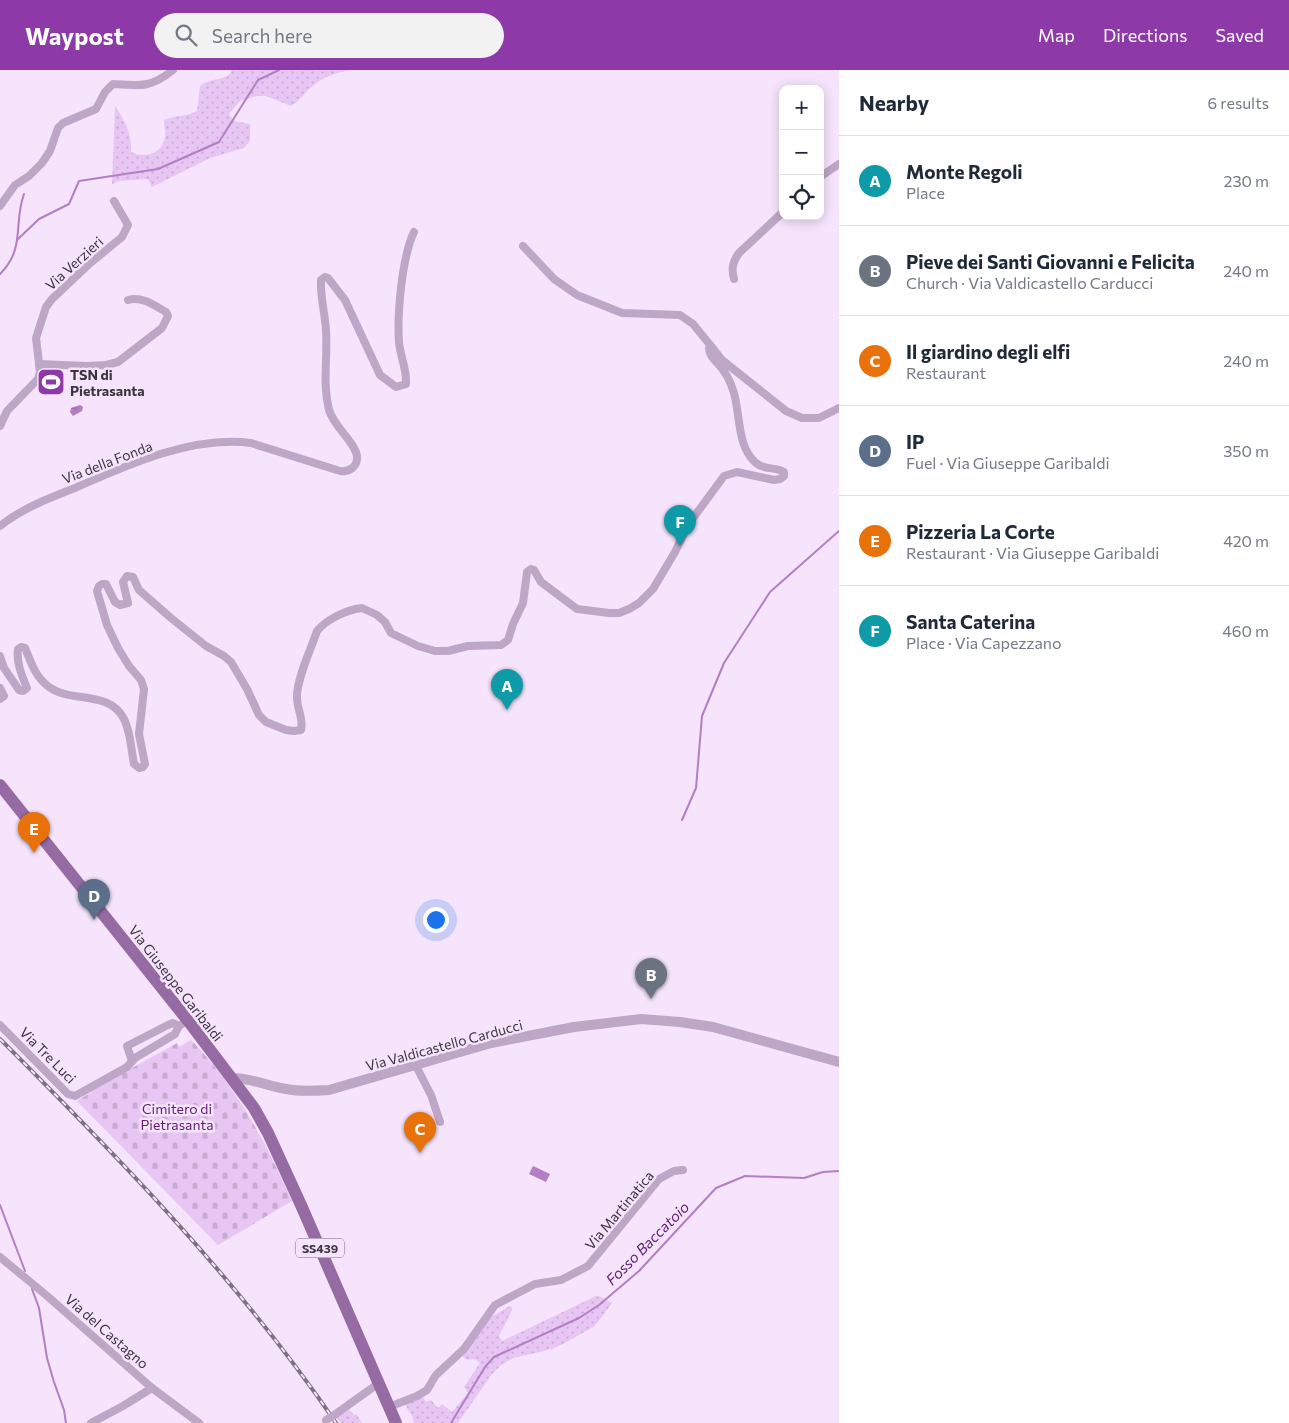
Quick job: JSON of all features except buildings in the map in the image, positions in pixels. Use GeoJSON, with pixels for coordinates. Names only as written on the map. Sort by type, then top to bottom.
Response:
{"type":"FeatureCollection","features":[{"type":"Feature","properties":{"kind":"main road","name":"Via Giuseppe Garibaldi"},"geometry":{"type":"LineString","coordinates":[[1,790],[184,1024],[232,1078]]}},
{"type":"Feature","properties":{"kind":"main road","name":"SS439"},"geometry":{"type":"LineString","coordinates":[[232,1078],[254,1108],[268,1133],[396,1423]]}},
{"type":"Feature","properties":{"kind":"street"},"geometry":{"type":"LineString","coordinates":[[0,206],[15,185],[42,163],[50,152],[58,128],[63,123],[96,108],[105,92],[113,84],[143,86],[163,78],[173,70]]}},
{"type":"Feature","properties":{"kind":"street"},"geometry":{"type":"LineString","coordinates":[[823,175],[839,164]]}},
{"type":"Feature","properties":{"kind":"street","name":"Via Verzieri"},"geometry":{"type":"LineString","coordinates":[[40,364],[36,338],[46,307],[81,272],[122,237],[128,225],[114,200]]}},
{"type":"Feature","properties":{"kind":"street"},"geometry":{"type":"LineString","coordinates":[[734,279],[732,269],[734,260],[779,216]]}},
{"type":"Feature","properties":{"kind":"street","name":"Via della Fonda"},"geometry":{"type":"LineString","coordinates":[[0,526],[7,520],[43,501],[131,464],[191,447],[222,442],[244,442],[340,471],[352,469],[357,462],[356,453],[334,422],[327,397],[324,375],[327,348],[321,280],[322,278],[328,278],[345,300],[380,375],[396,386],[406,384],[399,343],[400,310],[405,266],[414,232]]}},
{"type":"Feature","properties":{"kind":"street"},"geometry":{"type":"LineString","coordinates":[[523,246],[554,279],[577,295],[622,313],[680,315],[693,324],[722,360],[786,411],[802,418],[819,418],[839,408]]}},
{"type":"Feature","properties":{"kind":"street"},"geometry":{"type":"LineString","coordinates":[[0,426],[7,411],[38,379],[40,364],[106,365],[118,362],[126,358],[162,328],[168,314],[146,300],[133,298],[128,300]]}},
{"type":"Feature","properties":{"kind":"street"},"geometry":{"type":"LineString","coordinates":[[0,656],[4,668],[19,690],[23,691],[27,688],[18,659],[18,649],[21,647],[25,648],[32,667],[48,687],[95,699],[113,707],[124,719],[129,734],[134,764],[139,768],[145,764],[139,734],[144,689],[141,680],[129,666],[118,648],[107,625],[98,591],[99,586],[102,584],[106,584],[115,602],[124,605],[128,602],[123,582],[127,576],[133,578],[139,590],[170,618],[230,662],[247,689],[259,715],[266,722],[294,731],[301,730],[303,725],[297,694],[317,631],[330,620],[356,609],[362,608],[377,615],[385,622],[391,633],[418,646],[435,651],[447,651],[468,646],[501,645],[505,643],[508,640],[523,603],[527,572],[531,569],[536,572],[541,582],[551,591],[577,609],[619,613],[629,609],[639,603],[653,588],[675,552],[688,525],[724,476],[737,472],[774,480],[784,476],[784,472],[781,470],[765,469],[756,463],[749,453],[742,437],[733,391],[723,369],[715,362],[709,351],[709,348],[712,346]]}},
{"type":"Feature","properties":{"kind":"street"},"geometry":{"type":"LineString","coordinates":[[0,688],[4,696],[0,699]]}},
{"type":"Feature","properties":{"kind":"street","name":"Via Valdicastello Carducci"},"geometry":{"type":"LineString","coordinates":[[232,1078],[244,1079],[287,1090],[316,1091],[344,1087],[492,1043],[583,1026],[641,1019],[713,1027],[839,1062]]}},
{"type":"Feature","properties":{"kind":"street"},"geometry":{"type":"LineString","coordinates":[[132,1061],[127,1046],[173,1023],[184,1024]]}},
{"type":"Feature","properties":{"kind":"street","name":"Via Tre Luci"},"geometry":{"type":"LineString","coordinates":[[0,1025],[68,1094],[79,1094],[127,1067],[132,1061],[176,1034],[184,1024]]}},
{"type":"Feature","properties":{"kind":"street"},"geometry":{"type":"LineString","coordinates":[[416,1066],[431,1095],[440,1122]]}},
{"type":"Feature","properties":{"kind":"street","name":"Via Martinatica"},"geometry":{"type":"LineString","coordinates":[[389,1406],[417,1396],[427,1390],[436,1375],[464,1349],[495,1305],[535,1284],[561,1280],[588,1266],[659,1179],[674,1170],[683,1170]]}},
{"type":"Feature","properties":{"kind":"street","name":"Via del Castagno"},"geometry":{"type":"LineString","coordinates":[[0,1257],[46,1294],[152,1388],[199,1423]]}},
{"type":"Feature","properties":{"kind":"street"},"geometry":{"type":"LineString","coordinates":[[324,1422],[379,1382]]}},
{"type":"Feature","properties":{"kind":"street"},"geometry":{"type":"LineString","coordinates":[[90,1423],[152,1388]]}},
{"type":"Feature","properties":{"kind":"green space"},"geometry":{"type":"Polygon","coordinates":[[[231,70],[350,70],[333,74],[318,82],[291,106],[266,96],[257,96],[240,101],[229,114],[234,121],[250,124],[250,141],[244,148],[210,158],[152,187],[148,179],[120,181],[112,184],[115,106],[127,128],[131,152],[142,155],[152,154],[161,148],[163,143],[165,135],[164,120],[197,111],[200,86],[209,81],[227,76],[231,73],[231,70]]]}},
{"type":"Feature","properties":{"kind":"green space","name":"TSN di Pietrasanta"},"geometry":{"type":"Polygon","coordinates":[[[46,371],[55,371],[56,393],[47,393],[46,371]]]}},
{"type":"Feature","properties":{"kind":"green space","name":"Cimitero di Pietrasanta"},"geometry":{"type":"Polygon","coordinates":[[[191,1040],[223,1077],[249,1116],[272,1158],[292,1201],[218,1245],[77,1101],[177,1043],[179,1047],[191,1040]]]}},
{"type":"Feature","properties":{"kind":"green space"},"geometry":{"type":"Polygon","coordinates":[[[596,1296],[612,1303],[593,1327],[552,1349],[513,1358],[501,1365],[492,1374],[458,1423],[414,1423],[405,1404],[423,1397],[426,1402],[431,1400],[438,1408],[442,1404],[452,1412],[468,1393],[464,1387],[480,1363],[474,1359],[467,1360],[462,1356],[487,1319],[510,1306],[512,1307],[499,1336],[502,1341],[596,1296]]]}},
{"type":"Feature","properties":{"kind":"green space"},"geometry":{"type":"Polygon","coordinates":[[[349,1409],[354,1415],[356,1414],[362,1423],[341,1423],[336,1417],[349,1409]]]}},
{"type":"Feature","properties":{"kind":"water"},"geometry":{"type":"Polygon","coordinates":[[[80,405],[83,407],[82,411],[73,416],[70,412],[71,408],[80,405]]]}},
{"type":"Feature","properties":{"kind":"water"},"geometry":{"type":"Polygon","coordinates":[[[533,1166],[550,1174],[546,1182],[529,1174],[533,1166]]]}},
{"type":"Feature","properties":{"kind":"waterway"},"geometry":{"type":"LineString","coordinates":[[17,240],[39,219],[69,204],[79,181],[158,169],[219,142],[258,80],[279,70]]}},
{"type":"Feature","properties":{"kind":"waterway"},"geometry":{"type":"LineString","coordinates":[[0,274],[13,255],[24,194]]}},
{"type":"Feature","properties":{"kind":"waterway"},"geometry":{"type":"LineString","coordinates":[[682,820],[696,788],[702,716],[724,663],[770,592],[839,531]]}},
{"type":"Feature","properties":{"kind":"waterway","name":"Fosso Baccatoio"},"geometry":{"type":"LineString","coordinates":[[451,1423],[485,1367],[494,1357],[579,1318],[599,1305],[639,1271],[716,1188],[745,1176],[804,1178],[823,1172],[839,1171]]}},
{"type":"Feature","properties":{"kind":"waterway"},"geometry":{"type":"LineString","coordinates":[[0,1205],[25,1271]]}},
{"type":"Feature","properties":{"kind":"waterway"},"geometry":{"type":"LineString","coordinates":[[32,1289],[39,1308],[47,1358],[64,1410],[66,1423]]}},
{"type":"Feature","properties":{"kind":"railway"},"geometry":{"type":"LineString","coordinates":[[0,1039],[90,1130],[177,1223],[260,1320],[336,1423]]}},
{"type":"Feature","properties":{"kind":"place","name":"TSN di Pietrasanta"},"geometry":{"type":"Point","coordinates":[51,382]}},
{"type":"Feature","properties":{"kind":"place","name":"Santa Caterina"},"geometry":{"type":"Point","coordinates":[680,546]}},
{"type":"Feature","properties":{"kind":"place","name":"Monte Regoli"},"geometry":{"type":"Point","coordinates":[507,710]}},
{"type":"Feature","properties":{"kind":"place","name":"Pizzeria La Corte"},"geometry":{"type":"Point","coordinates":[34,853]}},
{"type":"Feature","properties":{"kind":"place","name":"IP"},"geometry":{"type":"Point","coordinates":[94,920]}},
{"type":"Feature","properties":{"kind":"place","name":"Pieve dei Santi Giovanni e Felicita"},"geometry":{"type":"Point","coordinates":[651,999]}},
{"type":"Feature","properties":{"kind":"place","name":"Il giardino degli elfi"},"geometry":{"type":"Point","coordinates":[420,1153]}}]}
